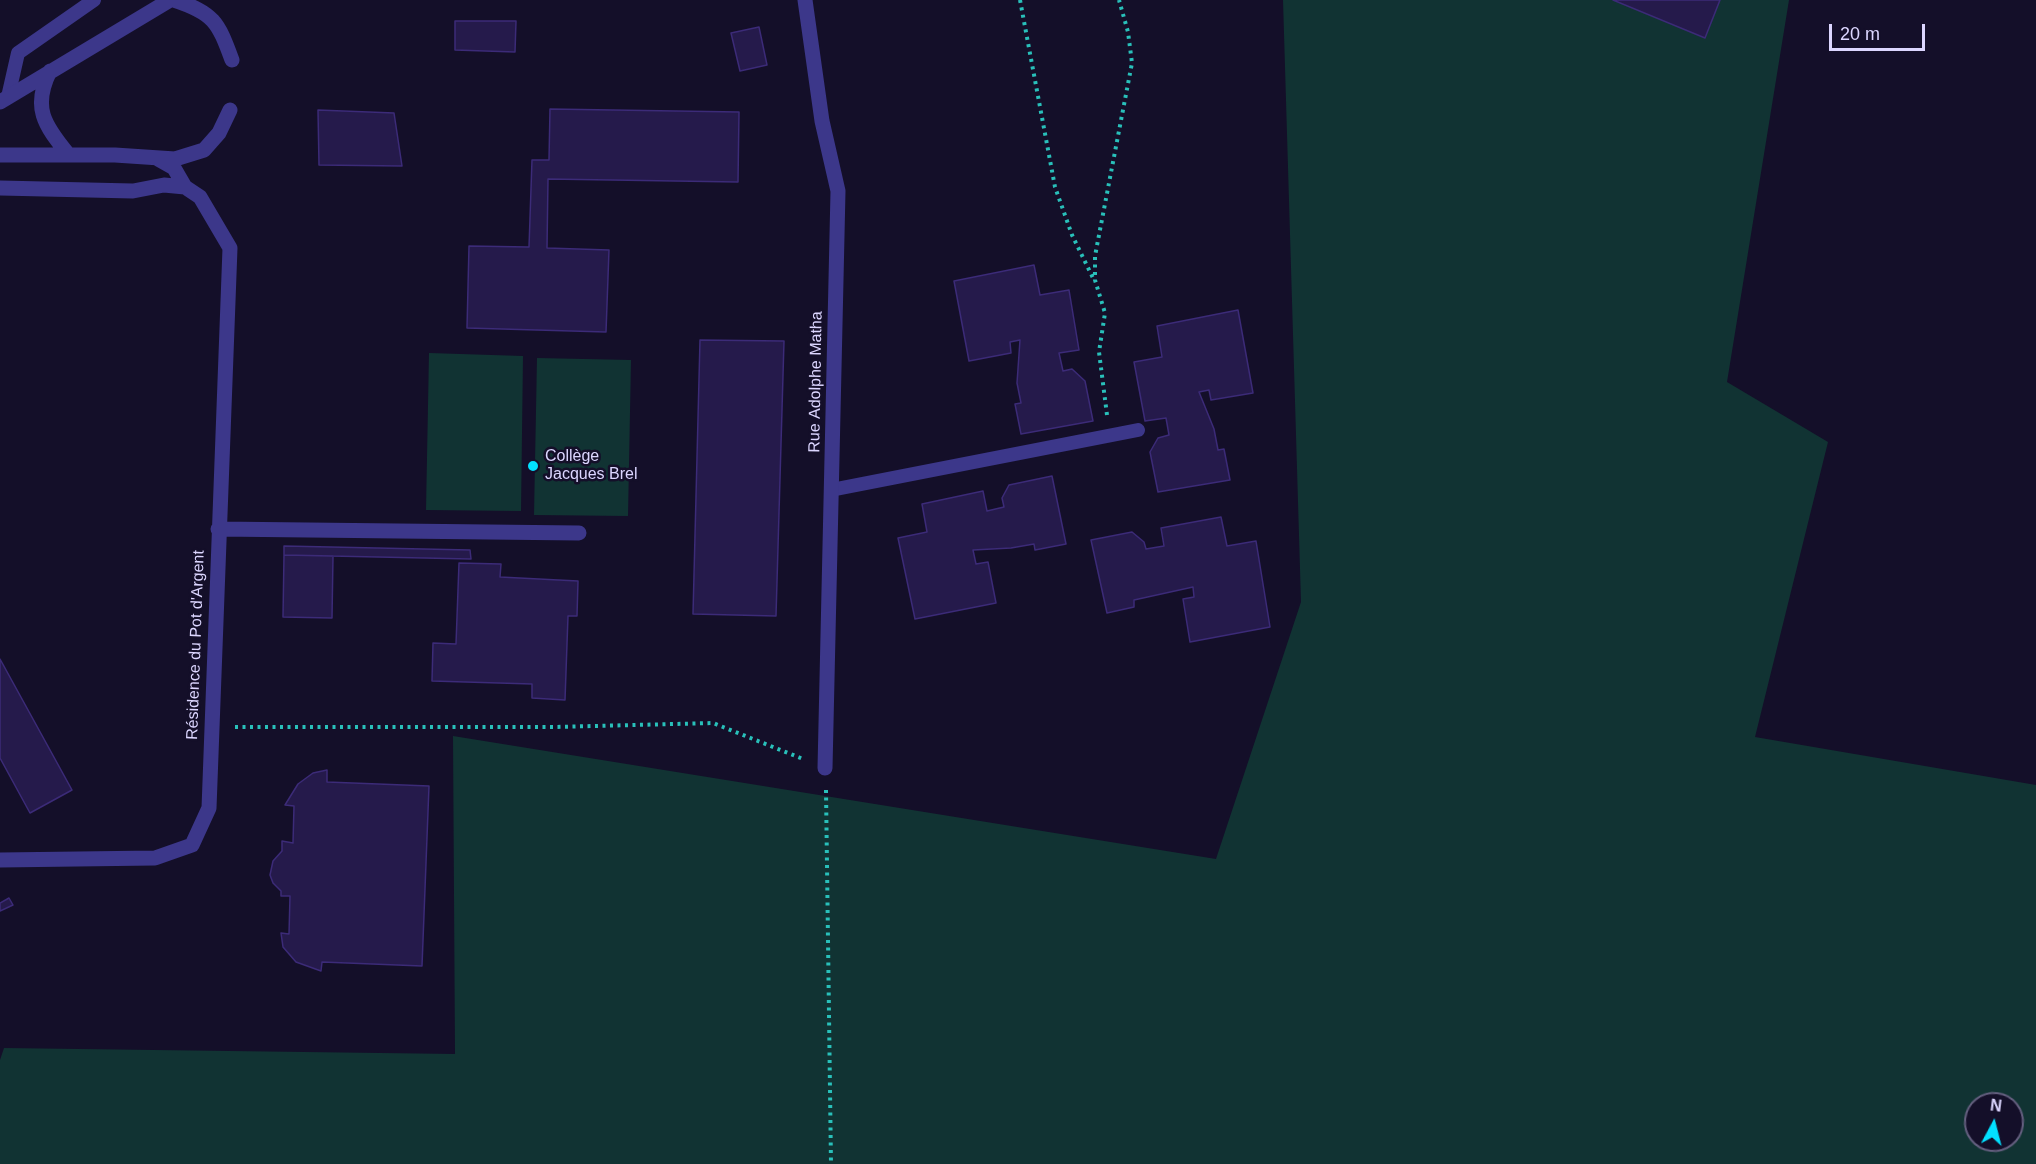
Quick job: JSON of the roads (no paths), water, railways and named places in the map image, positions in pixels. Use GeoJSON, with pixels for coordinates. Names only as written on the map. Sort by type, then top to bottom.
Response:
{"type":"FeatureCollection","features":[{"type":"Feature","properties":{"kind":"street"},"geometry":{"type":"LineString","coordinates":[[4,100],[172,0],[207,12],[222,30],[232,60]]}},
{"type":"Feature","properties":{"kind":"street","name":"Rue Adolphe Matha"},"geometry":{"type":"LineString","coordinates":[[805,0],[822,121],[838,191],[825,768]]}},
{"type":"Feature","properties":{"kind":"street"},"geometry":{"type":"LineString","coordinates":[[50,71],[41,89],[40,106],[49,132],[68,154]]}},
{"type":"Feature","properties":{"kind":"street"},"geometry":{"type":"LineString","coordinates":[[0,155],[68,154],[175,159],[204,150],[219,133],[230,110]]}},
{"type":"Feature","properties":{"kind":"street"},"geometry":{"type":"LineString","coordinates":[[155,158],[174,168],[185,187]]}},
{"type":"Feature","properties":{"kind":"street"},"geometry":{"type":"LineString","coordinates":[[0,188],[133,191],[164,185],[185,187]]}},
{"type":"Feature","properties":{"kind":"street","name":"Résidence du Pot d'Argent"},"geometry":{"type":"LineString","coordinates":[[0,860],[155,858],[192,845],[209,808],[230,248],[200,197],[185,187]]}},
{"type":"Feature","properties":{"kind":"street"},"geometry":{"type":"LineString","coordinates":[[218,529],[579,533]]}},
{"type":"Feature","properties":{"kind":"lane"},"geometry":{"type":"LineString","coordinates":[[4,100],[18,53],[94,0]]}},
{"type":"Feature","properties":{"kind":"lane"},"geometry":{"type":"LineString","coordinates":[[831,490],[1138,430]]}},
{"type":"Feature","properties":{"kind":"place","name":"Collège Jacques Brel"},"geometry":{"type":"Point","coordinates":[533,466]}}]}
